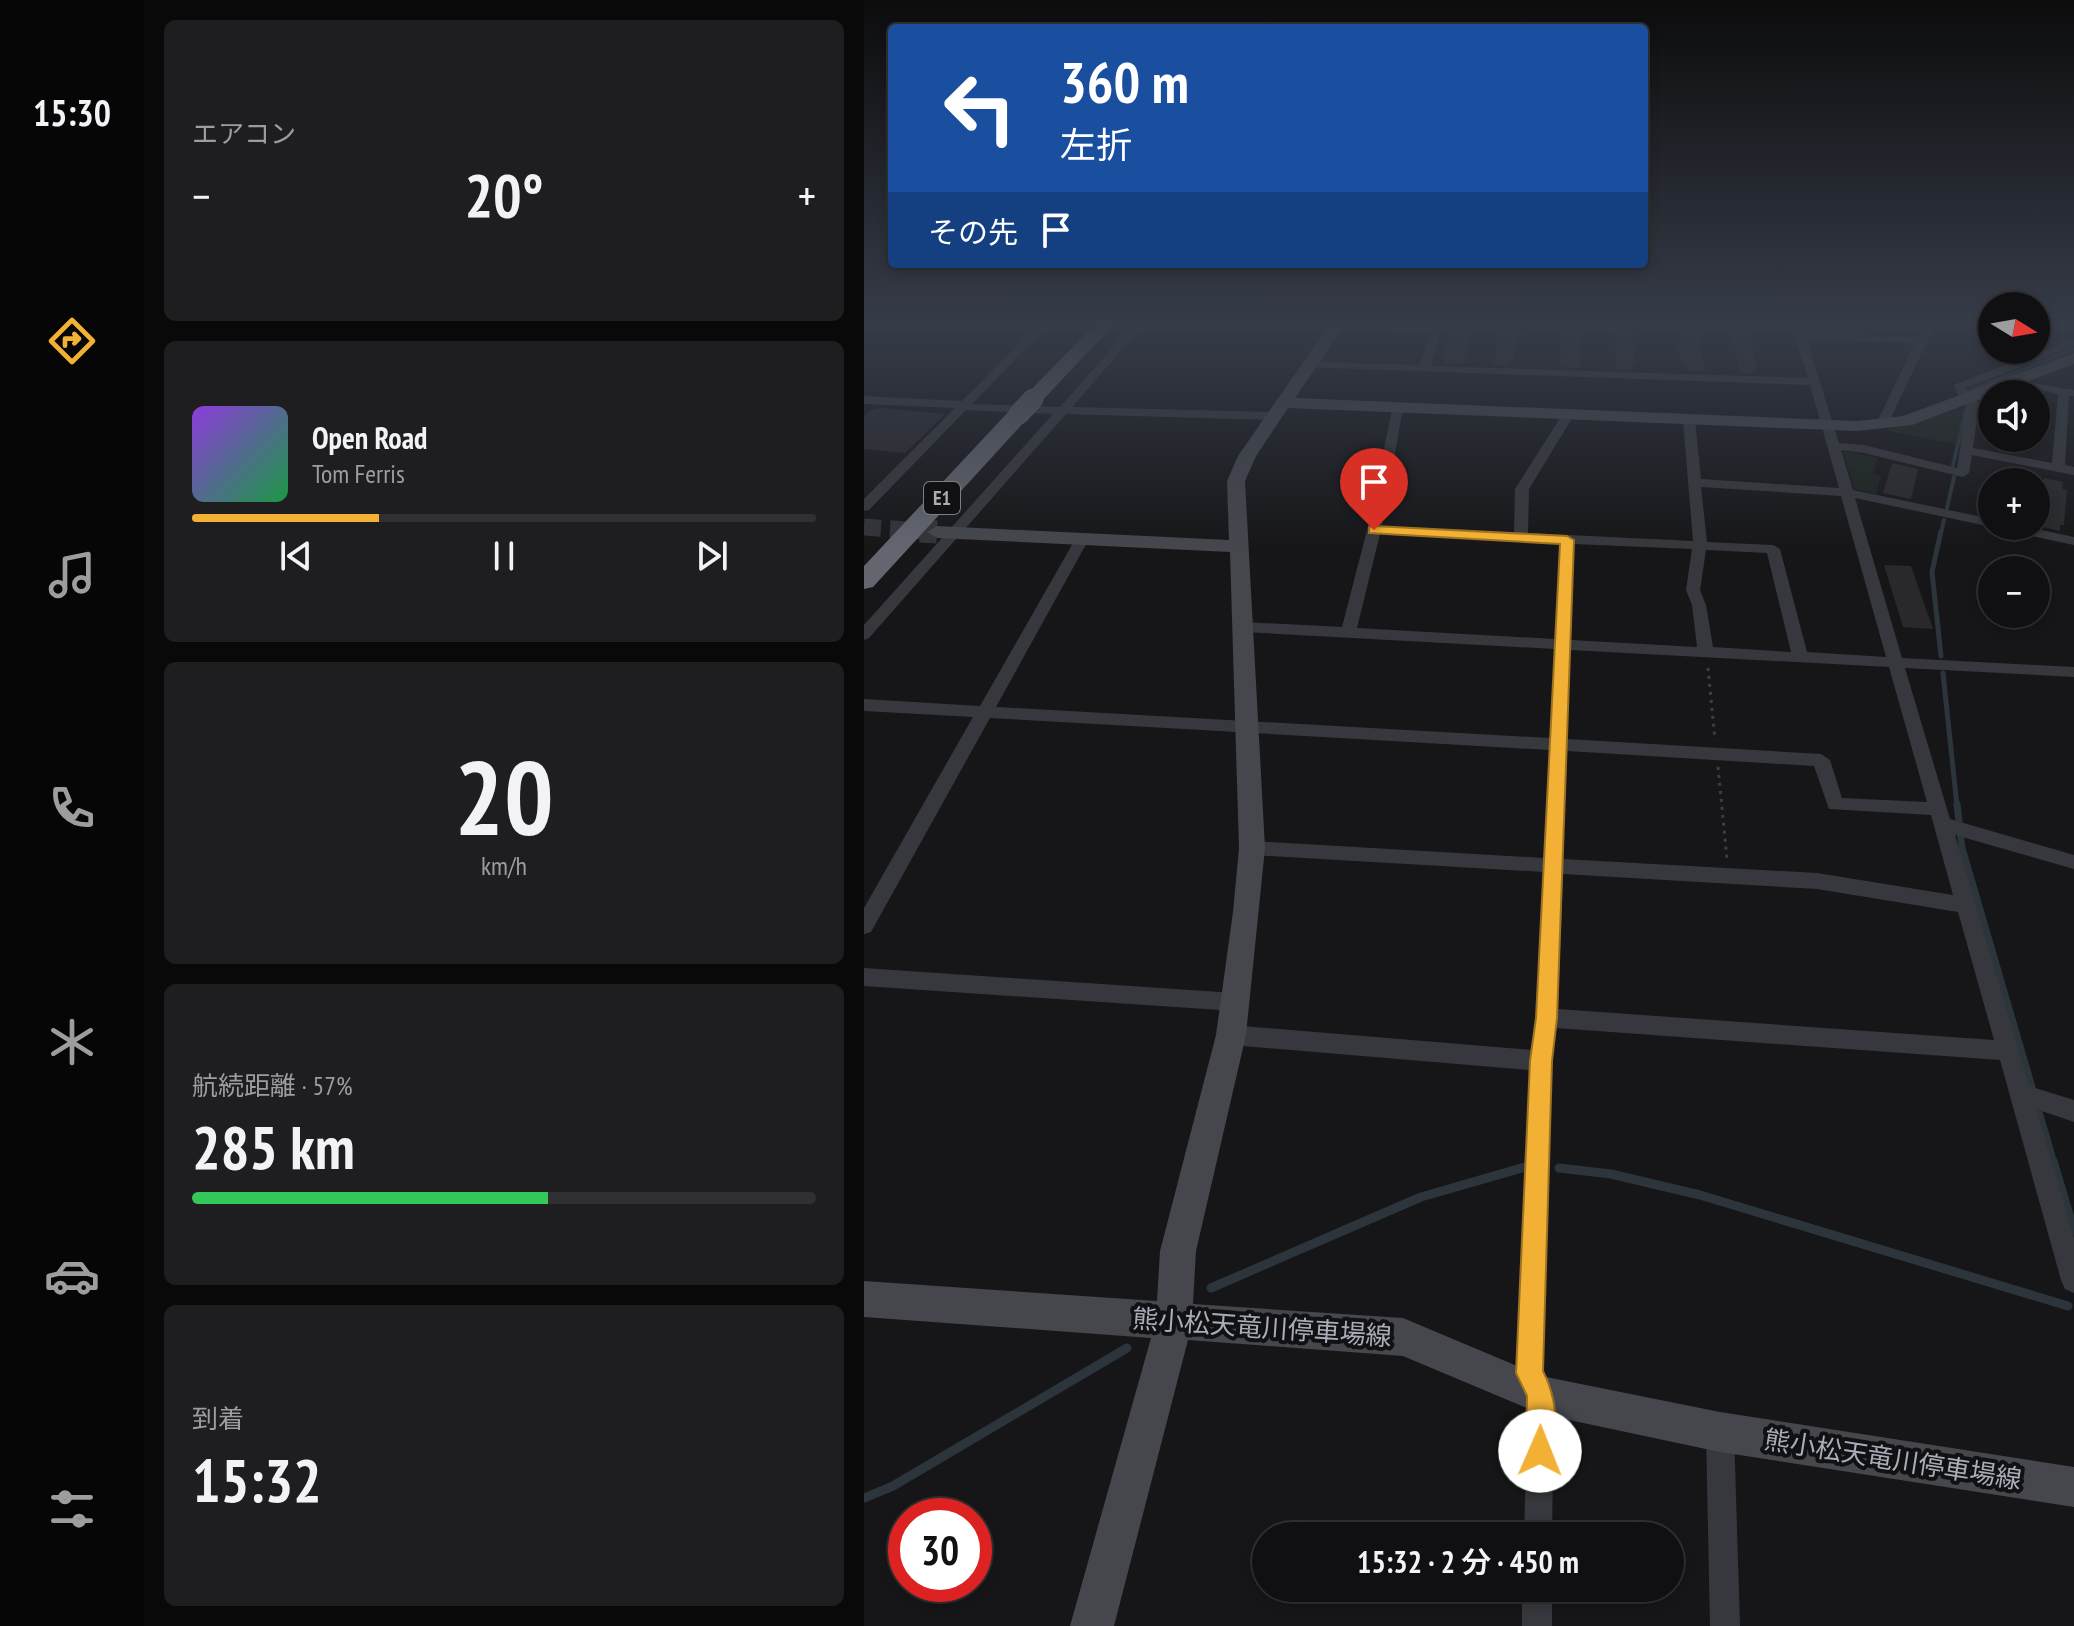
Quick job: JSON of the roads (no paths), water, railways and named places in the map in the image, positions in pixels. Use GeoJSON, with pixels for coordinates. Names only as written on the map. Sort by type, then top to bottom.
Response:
{"type":"FeatureCollection","features":[{"type":"Feature","properties":{"kind":"highway","name":"E1"},"geometry":{"type":"LineString","coordinates":[[864,581],[1022,398]]}},
{"type":"Feature","properties":{"kind":"highway","name":"E1"},"geometry":{"type":"LineString","coordinates":[[864,552],[1025,398]]}},
{"type":"Feature","properties":{"kind":"street"},"geometry":{"type":"LineString","coordinates":[[864,507],[971,398]]}},
{"type":"Feature","properties":{"kind":"street"},"geometry":{"type":"LineString","coordinates":[[864,635],[946,533],[1074,398]]}},
{"type":"Feature","properties":{"kind":"street"},"geometry":{"type":"LineString","coordinates":[[1092,1626],[1174,1321],[1178,1251],[1231,1035],[1252,848],[1236,481],[1247,456],[1286,398]]}},
{"type":"Feature","properties":{"kind":"street"},"geometry":{"type":"LineString","coordinates":[[1820,398],[2007,1051],[2029,1096],[2074,1280]]}},
{"type":"Feature","properties":{"kind":"street"},"geometry":{"type":"LineString","coordinates":[[1882,424],[1894,398]]}},
{"type":"Feature","properties":{"kind":"street"},"geometry":{"type":"LineString","coordinates":[[2058,468],[2068,398]]}},
{"type":"Feature","properties":{"kind":"street"},"geometry":{"type":"LineString","coordinates":[[864,400],[1063,411],[1397,408],[1830,426],[1906,421],[1969,399],[1963,473],[1864,449],[1835,446]]}},
{"type":"Feature","properties":{"kind":"street"},"geometry":{"type":"LineString","coordinates":[[1348,632],[1374,530],[1397,408]]}},
{"type":"Feature","properties":{"kind":"street"},"geometry":{"type":"LineString","coordinates":[[1521,537],[1522,489],[1568,415]]}},
{"type":"Feature","properties":{"kind":"street"},"geometry":{"type":"LineString","coordinates":[[1689,420],[1700,544],[1693,590],[1699,605],[1706,652]]}},
{"type":"Feature","properties":{"kind":"street"},"geometry":{"type":"LineString","coordinates":[[1966,450],[2074,471]]}},
{"type":"Feature","properties":{"kind":"street"},"geometry":{"type":"LineString","coordinates":[[1696,483],[1849,493],[1978,520]]}},
{"type":"Feature","properties":{"kind":"street"},"geometry":{"type":"LineString","coordinates":[[1374,530],[1773,549],[1800,657]]}},
{"type":"Feature","properties":{"kind":"street"},"geometry":{"type":"LineString","coordinates":[[946,533],[1237,546]]}},
{"type":"Feature","properties":{"kind":"street"},"geometry":{"type":"LineString","coordinates":[[2050,536],[2074,541]]}},
{"type":"Feature","properties":{"kind":"street"},"geometry":{"type":"LineString","coordinates":[[864,926],[1082,539]]}},
{"type":"Feature","properties":{"kind":"street"},"geometry":{"type":"LineString","coordinates":[[1538,1522],[1541,1395],[1530,1373],[1541,1061],[1547,1018],[1567,540]]}},
{"type":"Feature","properties":{"kind":"street"},"geometry":{"type":"LineString","coordinates":[[1244,627],[2074,672]]}},
{"type":"Feature","properties":{"kind":"street"},"geometry":{"type":"LineString","coordinates":[[864,705],[1821,760],[1835,804],[1943,820],[2074,862]]}},
{"type":"Feature","properties":{"kind":"street"},"geometry":{"type":"LineString","coordinates":[[1252,848],[1551,868],[1817,881],[1965,905]]}},
{"type":"Feature","properties":{"kind":"street"},"geometry":{"type":"LineString","coordinates":[[864,977],[1235,1002]]}},
{"type":"Feature","properties":{"kind":"street"},"geometry":{"type":"LineString","coordinates":[[1547,1018],[2007,1051]]}},
{"type":"Feature","properties":{"kind":"street"},"geometry":{"type":"LineString","coordinates":[[1231,1035],[1541,1061]]}},
{"type":"Feature","properties":{"kind":"street"},"geometry":{"type":"LineString","coordinates":[[2029,1096],[2074,1111]]}},
{"type":"Feature","properties":{"kind":"street","name":"熊小松天竜川停車場線"},"geometry":{"type":"LineString","coordinates":[[864,1299],[1403,1337],[1541,1395],[1720,1432],[2074,1487]]}},
{"type":"Feature","properties":{"kind":"street"},"geometry":{"type":"LineString","coordinates":[[1720,1432],[1725,1626]]}},
{"type":"Feature","properties":{"kind":"street"},"geometry":{"type":"LineString","coordinates":[[1537,1602],[1537,1626]]}},
{"type":"Feature","properties":{"kind":"waterway"},"geometry":{"type":"LineString","coordinates":[[1953,465],[1969,398]]}},
{"type":"Feature","properties":{"kind":"waterway"},"geometry":{"type":"LineString","coordinates":[[1947,508],[1954,477]]}},
{"type":"Feature","properties":{"kind":"waterway"},"geometry":{"type":"LineString","coordinates":[[1941,533],[1944,520]]}},
{"type":"Feature","properties":{"kind":"waterway"},"geometry":{"type":"LineString","coordinates":[[1941,531],[1932,572],[1941,656]]}},
{"type":"Feature","properties":{"kind":"waterway"},"geometry":{"type":"LineString","coordinates":[[1943,673],[1957,806]]}},
{"type":"Feature","properties":{"kind":"waterway"},"geometry":{"type":"LineString","coordinates":[[1957,804],[1962,848],[2034,1094]]}},
{"type":"Feature","properties":{"kind":"waterway"},"geometry":{"type":"LineString","coordinates":[[2037,1105],[2054,1163]]}},
{"type":"Feature","properties":{"kind":"waterway"},"geometry":{"type":"LineString","coordinates":[[2053,1161],[2074,1231]]}},
{"type":"Feature","properties":{"kind":"waterway"},"geometry":{"type":"LineString","coordinates":[[1211,1288],[1421,1197],[1532,1165]]}},
{"type":"Feature","properties":{"kind":"waterway"},"geometry":{"type":"LineString","coordinates":[[1559,1168],[1611,1174],[1700,1195],[2068,1306]]}},
{"type":"Feature","properties":{"kind":"waterway"},"geometry":{"type":"LineString","coordinates":[[864,1498],[893,1486],[1127,1348]]}},
{"type":"Feature","properties":{"kind":"tunnel"},"geometry":{"type":"LineString","coordinates":[[864,527],[937,532],[920,531]]}}]}
